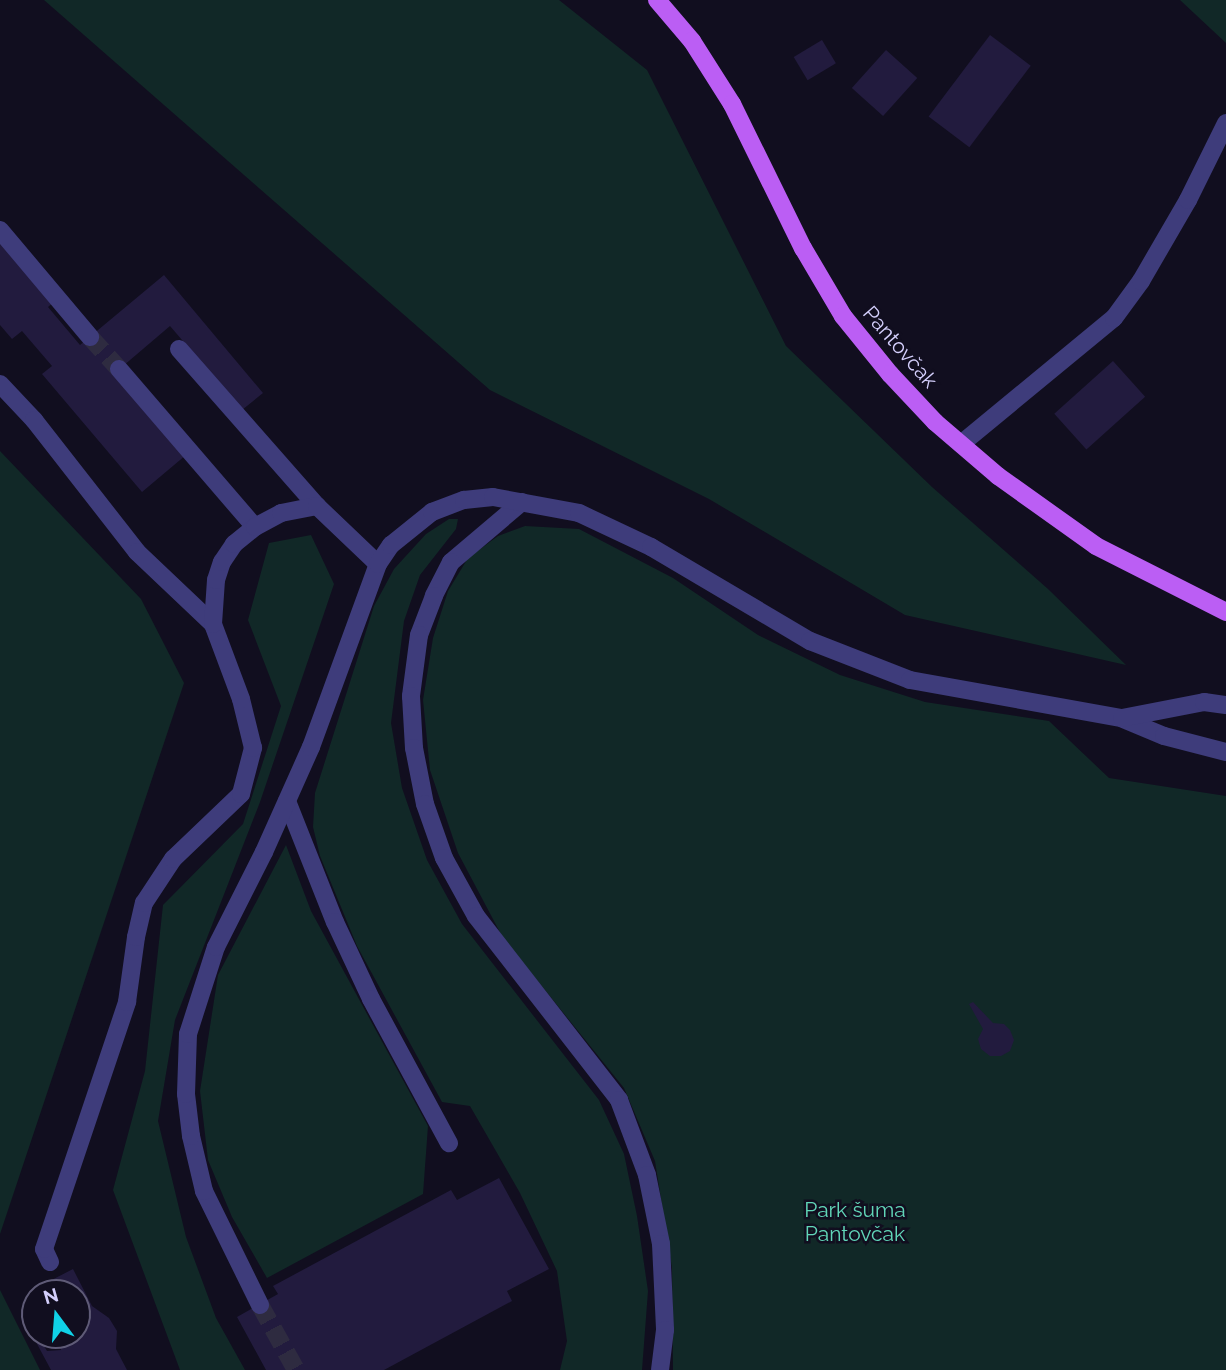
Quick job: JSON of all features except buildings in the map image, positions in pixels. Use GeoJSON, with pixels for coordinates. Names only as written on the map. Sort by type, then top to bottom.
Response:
{"type":"FeatureCollection","features":[{"type":"Feature","properties":{"kind":"main road","name":"Pantovčak"},"geometry":{"type":"LineString","coordinates":[[657,0],[692,41],[732,104],[803,248],[843,316],[890,374],[998,476],[1096,546],[1226,612]]}},
{"type":"Feature","properties":{"kind":"lane"},"geometry":{"type":"LineString","coordinates":[[961,443],[1114,318],[1141,281],[1181,212],[1226,123]]}},
{"type":"Feature","properties":{"kind":"lane"},"geometry":{"type":"LineString","coordinates":[[0,230],[90,337]]}},
{"type":"Feature","properties":{"kind":"lane"},"geometry":{"type":"LineString","coordinates":[[179,349],[317,506],[379,564]]}},
{"type":"Feature","properties":{"kind":"lane"},"geometry":{"type":"LineString","coordinates":[[119,369],[254,527]]}},
{"type":"Feature","properties":{"kind":"lane"},"geometry":{"type":"LineString","coordinates":[[0,384],[34,420],[137,552],[213,624]]}},
{"type":"Feature","properties":{"kind":"lane"},"geometry":{"type":"LineString","coordinates":[[260,1305],[204,1191],[191,1136],[186,1094],[188,1034],[216,947],[287,801],[340,673],[379,564],[391,545],[432,512],[464,500],[483,498],[579,513],[651,547],[810,641],[910,680],[1122,718],[1164,736],[1226,752]]}},
{"type":"Feature","properties":{"kind":"lane"},"geometry":{"type":"LineString","coordinates":[[522,502],[451,562],[434,596],[417,647],[411,696],[415,748],[425,804],[444,859],[475,916],[620,1100],[647,1175],[660,1244],[665,1330],[660,1370]]}},
{"type":"Feature","properties":{"kind":"lane"},"geometry":{"type":"LineString","coordinates":[[50,1262],[44,1249],[127,1002],[136,937],[144,903],[173,859],[241,794],[253,748],[242,699],[213,624],[216,580],[222,562],[234,544],[254,527],[281,513],[317,506]]}},
{"type":"Feature","properties":{"kind":"lane"},"geometry":{"type":"LineString","coordinates":[[1122,718],[1204,702],[1226,705]]}},
{"type":"Feature","properties":{"kind":"lane"},"geometry":{"type":"LineString","coordinates":[[287,801],[335,922],[371,999],[449,1143]]}},
{"type":"Feature","properties":{"kind":"green space"},"geometry":{"type":"Polygon","coordinates":[[[44,0],[559,0],[647,70],[786,346],[932,487],[1048,589],[1126,665],[905,615],[709,499],[490,390],[44,0]]]}},
{"type":"Feature","properties":{"kind":"green space"},"geometry":{"type":"Polygon","coordinates":[[[1180,0],[1226,0],[1226,43],[1180,0]]]}},
{"type":"Feature","properties":{"kind":"green space"},"geometry":{"type":"Polygon","coordinates":[[[0,451],[141,599],[184,683],[0,1234],[0,451]]]}},
{"type":"Feature","properties":{"kind":"green space"},"geometry":{"type":"Polygon","coordinates":[[[449,519],[458,519],[456,529],[420,575],[404,621],[391,723],[402,788],[427,860],[462,924],[599,1100],[624,1154],[637,1216],[648,1291],[642,1370],[560,1370],[567,1341],[557,1271],[520,1193],[470,1106],[442,1102],[357,946],[320,856],[313,827],[315,793],[374,606],[394,569],[426,534],[449,519]]]}},
{"type":"Feature","properties":{"kind":"green space","name":"Park šuma Pantovčak"},"geometry":{"type":"Polygon","coordinates":[[[525,526],[579,529],[673,578],[758,635],[840,675],[925,702],[1049,721],[1109,778],[1226,796],[1226,1370],[673,1370],[672,1268],[655,1161],[624,1088],[503,938],[458,853],[430,770],[423,700],[433,638],[448,591],[468,558],[498,536],[525,526]]]}},
{"type":"Feature","properties":{"kind":"green space"},"geometry":{"type":"Polygon","coordinates":[[[311,535],[334,584],[260,802],[175,1020],[158,1121],[186,1237],[216,1318],[245,1370],[180,1370],[113,1190],[145,1071],[163,905],[243,824],[281,706],[248,620],[269,543],[311,535]]]}},
{"type":"Feature","properties":{"kind":"green space"},"geometry":{"type":"Polygon","coordinates":[[[286,845],[311,911],[428,1126],[423,1194],[267,1278],[232,1217],[208,1160],[200,1091],[218,975],[286,845]]]}},
{"type":"Feature","properties":{"kind":"green space"},"geometry":{"type":"Polygon","coordinates":[[[0,1290],[21,1332],[21,1349],[30,1349],[40,1370],[0,1370],[0,1290]]]}},
{"type":"Feature","properties":{"kind":"tunnel"},"geometry":{"type":"LineString","coordinates":[[90,337],[119,369]]}},
{"type":"Feature","properties":{"kind":"tunnel"},"geometry":{"type":"LineString","coordinates":[[260,1305],[296,1370]]}}]}
